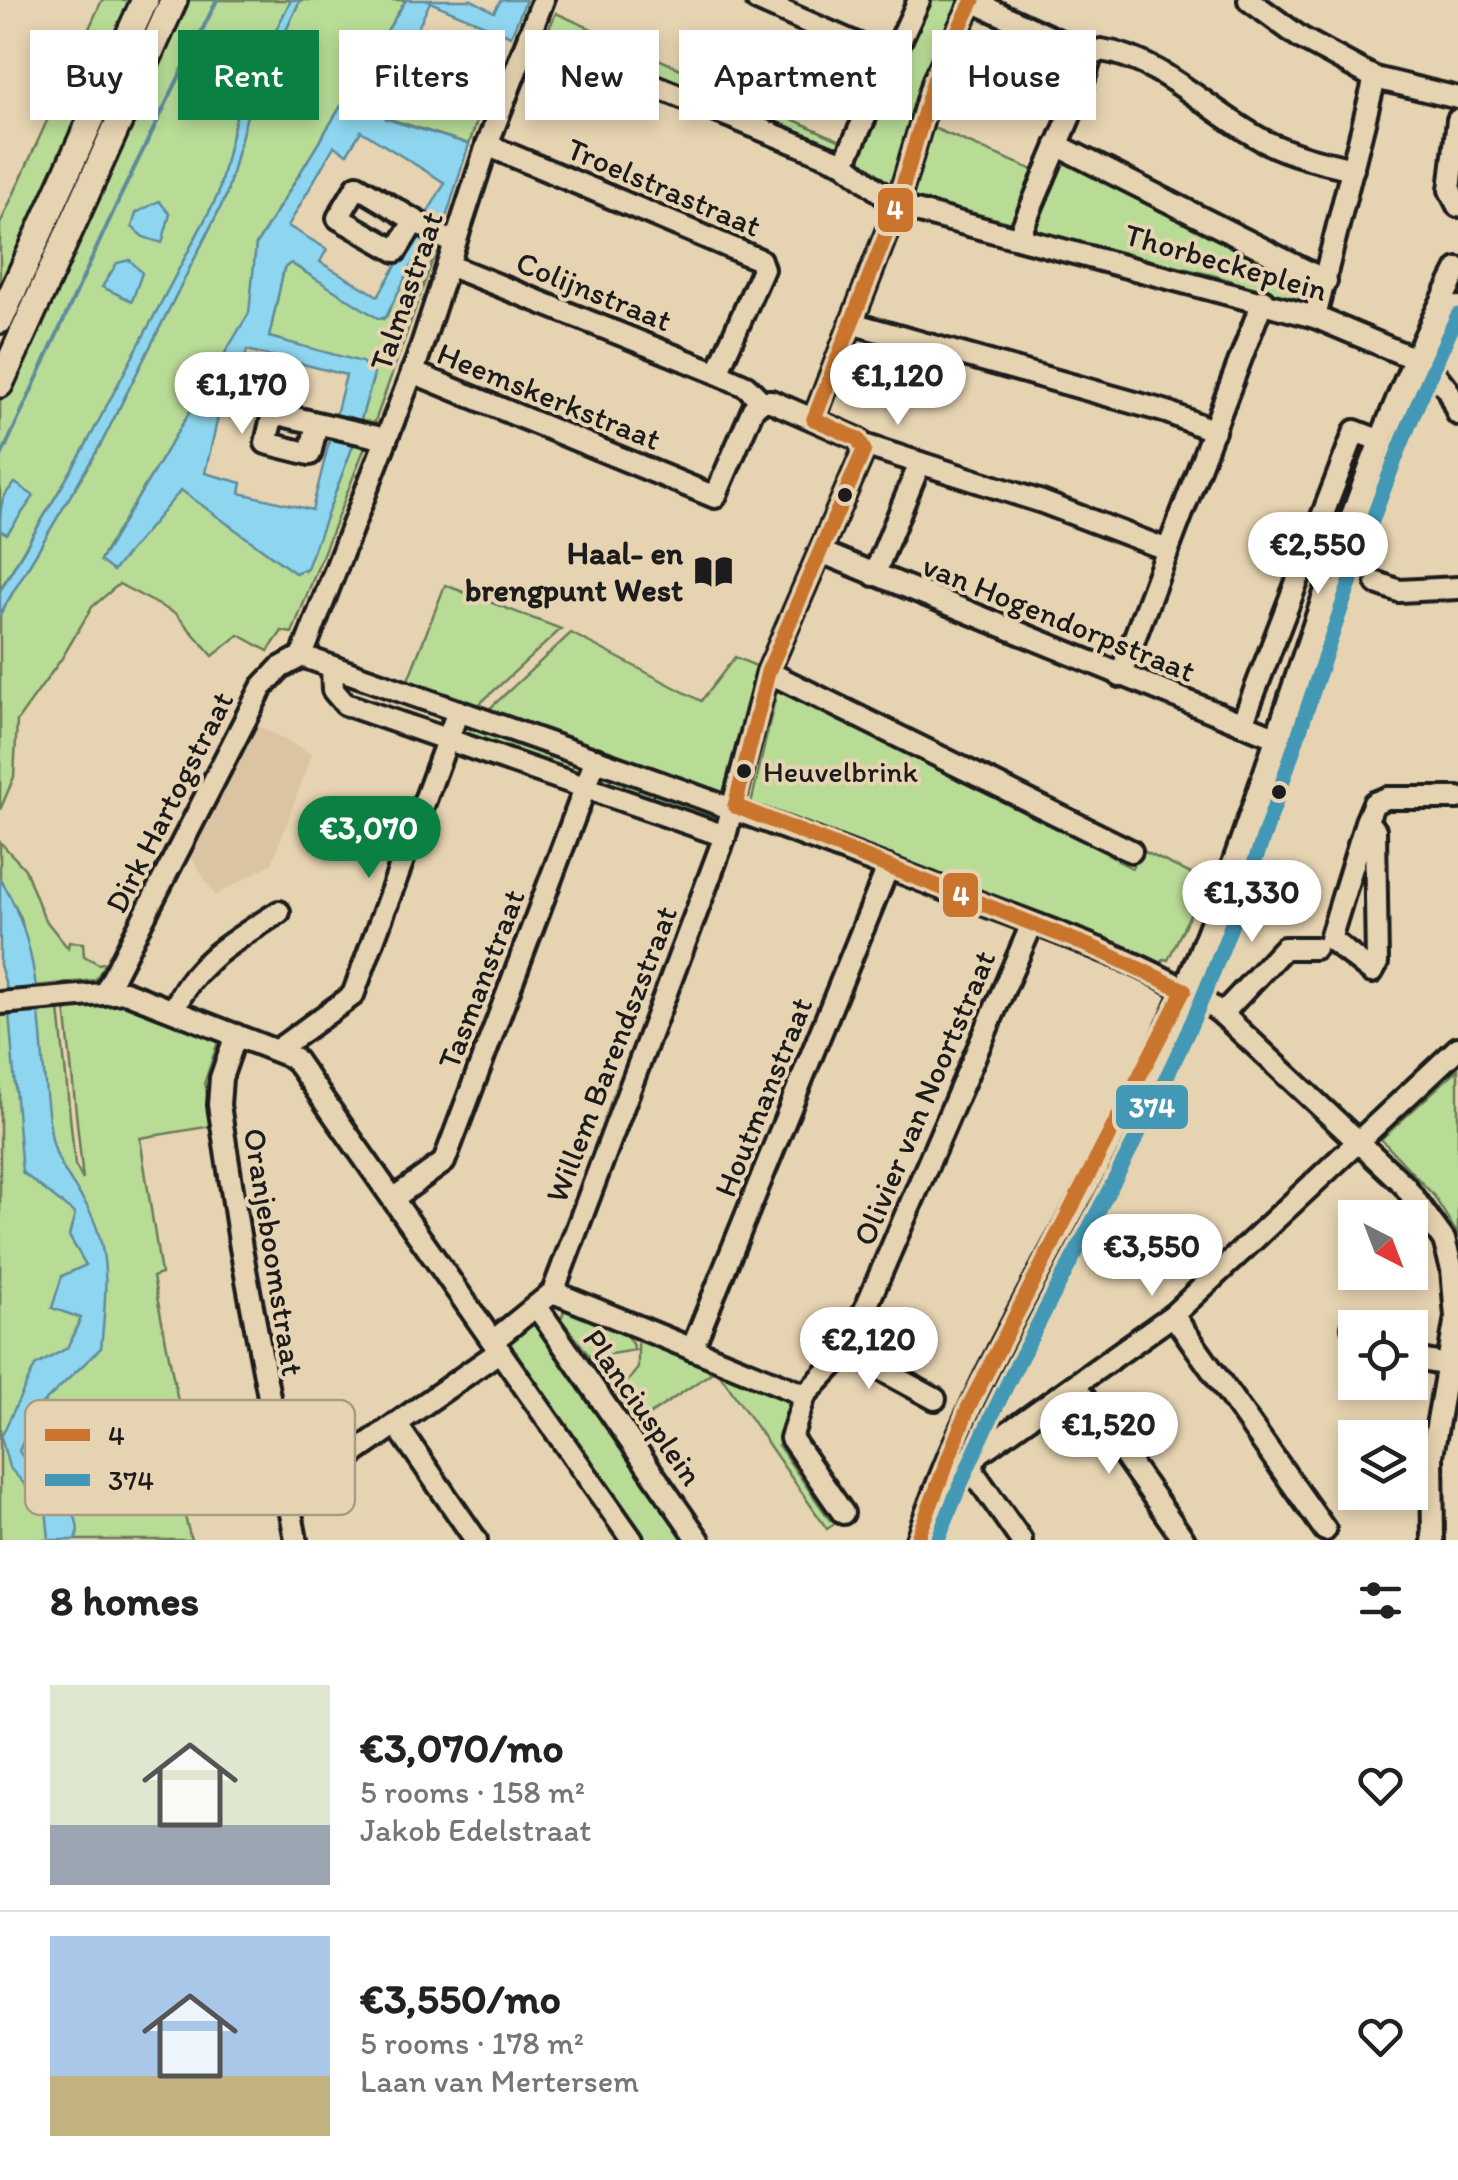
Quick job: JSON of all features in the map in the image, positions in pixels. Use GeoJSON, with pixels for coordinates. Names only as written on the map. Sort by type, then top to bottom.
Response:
{"type":"FeatureCollection","features":[{"type":"Feature","properties":{"kind":"main road"},"geometry":{"type":"LineString","coordinates":[[0,320],[145,0]]}},
{"type":"Feature","properties":{"kind":"main road"},"geometry":{"type":"LineString","coordinates":[[0,384],[174,0]]}},
{"type":"Feature","properties":{"kind":"street","name":"Talmastraat"},"geometry":{"type":"LineString","coordinates":[[531,30],[544,0]]}},
{"type":"Feature","properties":{"kind":"street"},"geometry":{"type":"LineString","coordinates":[[757,0],[825,30]]}},
{"type":"Feature","properties":{"kind":"street"},"geometry":{"type":"LineString","coordinates":[[905,30],[919,0]]}},
{"type":"Feature","properties":{"kind":"street"},"geometry":{"type":"LineString","coordinates":[[1248,0],[1301,38],[1375,78],[1458,98]]}},
{"type":"Feature","properties":{"kind":"street"},"geometry":{"type":"LineString","coordinates":[[814,419],[897,206],[934,80],[973,1],[1035,30]]}},
{"type":"Feature","properties":{"kind":"street","name":"Talmastraat"},"geometry":{"type":"LineString","coordinates":[[302,656],[412,372],[448,248],[525,44]]}},
{"type":"Feature","properties":{"kind":"street"},"geometry":{"type":"LineString","coordinates":[[1096,53],[1118,52],[1152,68],[1264,140],[1309,159],[1353,169]]}},
{"type":"Feature","properties":{"kind":"street"},"geometry":{"type":"LineString","coordinates":[[1315,316],[1375,78]]}},
{"type":"Feature","properties":{"kind":"street"},"geometry":{"type":"LineString","coordinates":[[659,87],[844,163],[897,206]]}},
{"type":"Feature","properties":{"kind":"street"},"geometry":{"type":"LineString","coordinates":[[844,163],[863,120]]}},
{"type":"Feature","properties":{"kind":"street"},"geometry":{"type":"LineString","coordinates":[[1019,236],[1066,120]]}},
{"type":"Feature","properties":{"kind":"street"},"geometry":{"type":"LineString","coordinates":[[1458,120],[1450,190],[1458,206]]}},
{"type":"Feature","properties":{"kind":"street","name":"Troelstrastraat"},"geometry":{"type":"LineString","coordinates":[[486,145],[760,260],[763,270],[717,372]]}},
{"type":"Feature","properties":{"kind":"street","name":"Thorbeckeplein"},"geometry":{"type":"LineString","coordinates":[[1057,145],[1326,282]]}},
{"type":"Feature","properties":{"kind":"street","name":"Thorbeckeplein"},"geometry":{"type":"LineString","coordinates":[[897,206],[1263,300],[1315,316],[1420,360]]}},
{"type":"Feature","properties":{"kind":"street","name":"Colijnstraat"},"geometry":{"type":"LineString","coordinates":[[418,222],[448,248],[746,386],[762,401],[770,400],[864,445],[1042,502],[1168,550]]}},
{"type":"Feature","properties":{"kind":"street"},"geometry":{"type":"LineString","coordinates":[[917,1540],[942,1466],[968,1408],[1184,990],[1382,441],[1458,269]]}},
{"type":"Feature","properties":{"kind":"street"},"geometry":{"type":"LineString","coordinates":[[1120,676],[1263,300]]}},
{"type":"Feature","properties":{"kind":"street"},"geometry":{"type":"LineString","coordinates":[[1420,360],[1458,306]]}},
{"type":"Feature","properties":{"kind":"street"},"geometry":{"type":"LineString","coordinates":[[851,323],[1151,407],[1214,431]]}},
{"type":"Feature","properties":{"kind":"street"},"geometry":{"type":"LineString","coordinates":[[1420,360],[1448,390],[1458,414]]}},
{"type":"Feature","properties":{"kind":"street","name":"Heemskerkstraat"},"geometry":{"type":"LineString","coordinates":[[412,372],[715,497],[753,409],[762,401]]}},
{"type":"Feature","properties":{"kind":"street"},"geometry":{"type":"LineString","coordinates":[[325,426],[386,439]]}},
{"type":"Feature","properties":{"kind":"street"},"geometry":{"type":"LineString","coordinates":[[1242,724],[1355,431],[1382,441]]}},
{"type":"Feature","properties":{"kind":"street"},"geometry":{"type":"LineString","coordinates":[[332,667],[332,690],[345,704],[725,836],[768,672],[864,454],[864,445]]}},
{"type":"Feature","properties":{"kind":"street"},"geometry":{"type":"LineString","coordinates":[[874,575],[920,463]]}},
{"type":"Feature","properties":{"kind":"street","name":"van Hogendorpstraat"},"geometry":{"type":"LineString","coordinates":[[820,552],[1275,737]]}},
{"type":"Feature","properties":{"kind":"street"},"geometry":{"type":"LineString","coordinates":[[1378,583],[1398,591],[1458,588]]}},
{"type":"Feature","properties":{"kind":"street"},"geometry":{"type":"LineString","coordinates":[[302,656],[735,806],[1032,924],[1184,990],[1222,1014],[1428,1213],[1444,1240],[1455,1268],[1456,1317],[1432,1455],[1432,1540]]}},
{"type":"Feature","properties":{"kind":"street","name":"Dirk Hartogstraat"},"geometry":{"type":"LineString","coordinates":[[106,991],[262,687],[280,668],[302,656]]}},
{"type":"Feature","properties":{"kind":"street"},"geometry":{"type":"LineString","coordinates":[[768,672],[1131,850]]}},
{"type":"Feature","properties":{"kind":"street"},"geometry":{"type":"LineString","coordinates":[[277,1050],[353,995],[458,711]]}},
{"type":"Feature","properties":{"kind":"street","name":"Tasmanstraat"},"geometry":{"type":"LineString","coordinates":[[394,1198],[444,1162],[596,759]]}},
{"type":"Feature","properties":{"kind":"street"},"geometry":{"type":"LineString","coordinates":[[1366,822],[1374,830],[1377,964],[1372,972],[1330,939],[1366,822],[1380,800],[1458,798]]}},
{"type":"Feature","properties":{"kind":"street","name":"Willem Barendszstraat"},"geometry":{"type":"LineString","coordinates":[[554,1292],[725,836]]}},
{"type":"Feature","properties":{"kind":"street","name":"Houtmanstraat"},"geometry":{"type":"LineString","coordinates":[[692,1349],[888,867]]}},
{"type":"Feature","properties":{"kind":"street"},"geometry":{"type":"LineString","coordinates":[[174,1010],[187,982],[208,958],[279,912]]}},
{"type":"Feature","properties":{"kind":"street","name":"Olivier van Noortstraat"},"geometry":{"type":"LineString","coordinates":[[847,1351],[1032,924]]}},
{"type":"Feature","properties":{"kind":"street"},"geometry":{"type":"LineString","coordinates":[[1222,1014],[1284,948],[1315,948]]}},
{"type":"Feature","properties":{"kind":"street"},"geometry":{"type":"LineString","coordinates":[[10,1002],[126,992],[277,1050],[305,1069],[632,1540]]}},
{"type":"Feature","properties":{"kind":"street","name":"Oranjeboomstraat"},"geometry":{"type":"LineString","coordinates":[[236,1035],[221,1078],[219,1104],[270,1400]]}},
{"type":"Feature","properties":{"kind":"street"},"geometry":{"type":"LineString","coordinates":[[1022,1540],[978,1478],[973,1463],[984,1448],[1173,1316],[1458,1048]]}},
{"type":"Feature","properties":{"kind":"street"},"geometry":{"type":"LineString","coordinates":[[355,1452],[497,1346],[554,1292],[805,1394]]}},
{"type":"Feature","properties":{"kind":"street","name":"Planciusplein"},"geometry":{"type":"LineString","coordinates":[[538,1307],[699,1540]]}},
{"type":"Feature","properties":{"kind":"street"},"geometry":{"type":"LineString","coordinates":[[1173,1316],[1326,1530]]}},
{"type":"Feature","properties":{"kind":"street"},"geometry":{"type":"LineString","coordinates":[[843,1513],[791,1438],[805,1394],[847,1351],[934,1399]]}},
{"type":"Feature","properties":{"kind":"street"},"geometry":{"type":"LineString","coordinates":[[1428,1362],[1448,1366]]}},
{"type":"Feature","properties":{"kind":"street"},"geometry":{"type":"LineString","coordinates":[[1075,1385],[1184,1540]]}},
{"type":"Feature","properties":{"kind":"street"},"geometry":{"type":"LineString","coordinates":[[396,1424],[476,1540]]}},
{"type":"Feature","properties":{"kind":"street","name":"Oranjeboomstraat"},"geometry":{"type":"LineString","coordinates":[[290,1515],[296,1540]]}},
{"type":"Feature","properties":{"kind":"shaded area"},"geometry":{"type":"Polygon","coordinates":[[[255,724],[312,754],[272,863],[215,896],[188,851],[255,724]]]}},
{"type":"Feature","properties":{"kind":"green space"},"geometry":{"type":"Polygon","coordinates":[[[102,0],[137,0],[123,30],[88,30],[102,0]]]}},
{"type":"Feature","properties":{"kind":"green space"},"geometry":{"type":"Polygon","coordinates":[[[181,0],[291,0],[276,30],[178,30],[178,120],[235,120],[218,195],[84,449],[0,590],[0,402],[127,120],[158,120],[158,51],[181,0]]]}},
{"type":"Feature","properties":{"kind":"green space"},"geometry":{"type":"Polygon","coordinates":[[[300,0],[406,0],[388,30],[339,30],[339,109],[256,245],[250,313],[100,560],[181,490],[305,571],[355,440],[367,442],[292,633],[282,631],[268,651],[239,635],[213,656],[176,614],[119,584],[92,607],[17,721],[14,777],[0,810],[0,614],[101,444],[226,196],[246,120],[319,120],[319,30],[286,30],[300,0]]]}},
{"type":"Feature","properties":{"kind":"green space"},"geometry":{"type":"Polygon","coordinates":[[[931,0],[964,0],[953,30],[932,30],[932,87],[893,192],[854,164],[862,137],[867,137],[875,120],[912,120],[912,41],[931,0]]]}},
{"type":"Feature","properties":{"kind":"green space"},"geometry":{"type":"Polygon","coordinates":[[[556,13],[594,30],[548,30],[556,13]]]}},
{"type":"Feature","properties":{"kind":"green space"},"geometry":{"type":"Polygon","coordinates":[[[659,59],[679,68],[679,88],[659,80],[659,59]]]}},
{"type":"Feature","properties":{"kind":"green space"},"geometry":{"type":"Polygon","coordinates":[[[47,120],[83,120],[0,302],[0,224],[47,120]]]}},
{"type":"Feature","properties":{"kind":"green space"},"geometry":{"type":"Polygon","coordinates":[[[393,120],[477,120],[469,144],[393,120]]]}},
{"type":"Feature","properties":{"kind":"green space"},"geometry":{"type":"Polygon","coordinates":[[[757,120],[794,120],[841,141],[836,153],[757,120]]]}},
{"type":"Feature","properties":{"kind":"green space"},"geometry":{"type":"Polygon","coordinates":[[[931,127],[1038,172],[1017,228],[909,200],[931,127]]]}},
{"type":"Feature","properties":{"kind":"green space"},"geometry":{"type":"Polygon","coordinates":[[[1058,157],[1317,285],[1313,301],[1306,304],[1216,276],[1033,232],[1031,224],[1058,157]]]}},
{"type":"Feature","properties":{"kind":"green space"},"geometry":{"type":"Polygon","coordinates":[[[422,254],[434,256],[372,430],[359,426],[373,378],[370,367],[269,337],[284,268],[290,263],[383,319],[414,260],[422,254]]]}},
{"type":"Feature","properties":{"kind":"green space"},"geometry":{"type":"Polygon","coordinates":[[[445,585],[561,629],[474,709],[406,685],[445,585]]]}},
{"type":"Feature","properties":{"kind":"green space"},"geometry":{"type":"Polygon","coordinates":[[[571,633],[701,701],[735,657],[761,668],[727,799],[485,713],[571,633]]]}},
{"type":"Feature","properties":{"kind":"green space"},"geometry":{"type":"Polygon","coordinates":[[[778,686],[1122,853],[1118,861],[1132,868],[1141,850],[1206,881],[1168,960],[1164,959],[1160,967],[751,804],[778,686]]]}},
{"type":"Feature","properties":{"kind":"green space"},"geometry":{"type":"Polygon","coordinates":[[[464,721],[582,763],[577,775],[459,733],[464,721]]]}},
{"type":"Feature","properties":{"kind":"green space"},"geometry":{"type":"Polygon","coordinates":[[[595,767],[719,810],[715,822],[591,780],[595,767]]]}},
{"type":"Feature","properties":{"kind":"green space"},"geometry":{"type":"Polygon","coordinates":[[[0,842],[25,869],[44,918],[68,948],[69,942],[83,943],[84,956],[99,964],[107,962],[95,980],[34,986],[21,918],[0,879],[0,842]]]}},
{"type":"Feature","properties":{"kind":"green space"},"geometry":{"type":"Polygon","coordinates":[[[112,1001],[221,1033],[205,1081],[212,1126],[140,1138],[161,1274],[153,1277],[178,1400],[25,1400],[25,1515],[185,1515],[191,1540],[0,1540],[0,1016],[59,1009],[75,1165],[83,1180],[65,1007],[112,1001]]]}},
{"type":"Feature","properties":{"kind":"green space"},"geometry":{"type":"Polygon","coordinates":[[[1458,1069],[1458,1235],[1434,1196],[1381,1139],[1458,1069]]]}},
{"type":"Feature","properties":{"kind":"green space"},"geometry":{"type":"Polygon","coordinates":[[[567,1303],[607,1319],[630,1340],[635,1350],[610,1354],[608,1368],[626,1384],[617,1392],[561,1319],[567,1303]]]}},
{"type":"Feature","properties":{"kind":"green space"},"geometry":{"type":"Polygon","coordinates":[[[536,1320],[695,1540],[637,1540],[504,1343],[536,1320]]]}},
{"type":"Feature","properties":{"kind":"green space"},"geometry":{"type":"Polygon","coordinates":[[[638,1331],[696,1357],[711,1373],[643,1419],[633,1405],[626,1411],[616,1396],[638,1368],[638,1331]]]}},
{"type":"Feature","properties":{"kind":"green space"},"geometry":{"type":"Polygon","coordinates":[[[722,1365],[756,1388],[795,1395],[786,1438],[778,1445],[830,1520],[841,1514],[843,1518],[827,1529],[717,1370],[722,1365]]]}},
{"type":"Feature","properties":{"kind":"water"},"geometry":{"type":"Polygon","coordinates":[[[291,0],[300,0],[286,30],[276,30],[291,0]]]}},
{"type":"Feature","properties":{"kind":"water"},"geometry":{"type":"Polygon","coordinates":[[[406,0],[472,0],[494,12],[501,0],[526,0],[511,36],[505,30],[430,2],[417,30],[388,30],[406,0]]]}},
{"type":"Feature","properties":{"kind":"water"},"geometry":{"type":"Polygon","coordinates":[[[339,109],[339,120],[389,120],[469,144],[434,256],[423,254],[414,260],[386,317],[379,319],[291,263],[284,268],[269,337],[362,362],[374,374],[355,440],[307,568],[295,573],[181,490],[113,571],[100,561],[249,313],[256,245],[339,109]],[[361,131],[347,154],[334,146],[288,226],[327,249],[320,262],[378,296],[445,183],[361,131]],[[247,350],[237,389],[225,387],[205,473],[242,483],[240,493],[312,510],[346,375],[247,350]]]}},
{"type":"Feature","properties":{"kind":"water"},"geometry":{"type":"Polygon","coordinates":[[[235,120],[246,120],[226,196],[101,444],[0,614],[0,591],[84,449],[218,195],[235,120]]]}},
{"type":"Feature","properties":{"kind":"water"},"geometry":{"type":"Polygon","coordinates":[[[159,201],[170,214],[162,243],[143,237],[132,227],[136,213],[159,201]]]}},
{"type":"Feature","properties":{"kind":"water"},"geometry":{"type":"Polygon","coordinates":[[[130,260],[142,273],[132,301],[102,287],[117,263],[130,260]]]}},
{"type":"Feature","properties":{"kind":"water"},"geometry":{"type":"Polygon","coordinates":[[[15,483],[34,496],[7,534],[0,530],[1,509],[6,493],[15,483]]]}},
{"type":"Feature","properties":{"kind":"water"},"geometry":{"type":"Polygon","coordinates":[[[0,879],[16,908],[34,972],[52,1139],[62,1166],[95,1223],[104,1258],[101,1348],[46,1400],[25,1400],[25,1438],[19,1451],[25,1459],[25,1485],[9,1467],[1,1437],[35,1366],[67,1348],[81,1318],[52,1308],[62,1276],[86,1265],[69,1236],[75,1214],[22,1172],[7,989],[0,965],[0,879]]]}},
{"type":"Feature","properties":{"kind":"water"},"geometry":{"type":"Polygon","coordinates":[[[47,1515],[74,1515],[78,1527],[76,1540],[49,1540],[47,1515]]]}},
{"type":"Feature","properties":{"kind":"waterway"},"geometry":{"type":"LineString","coordinates":[[0,459],[120,197],[217,0]]}},
{"type":"Feature","properties":{"kind":"transit line","name":"4"},"geometry":{"type":"LineString","coordinates":[[814,419],[897,206],[934,80],[973,0]]}},
{"type":"Feature","properties":{"kind":"transit line","name":"374"},"geometry":{"type":"LineString","coordinates":[[938,1540],[1001,1396],[1147,1117],[1212,975],[1388,477],[1458,315]]}},
{"type":"Feature","properties":{"kind":"transit line","name":"4"},"geometry":{"type":"LineString","coordinates":[[735,806],[768,672],[864,450],[858,439],[814,419]]}},
{"type":"Feature","properties":{"kind":"transit line","name":"4"},"geometry":{"type":"LineString","coordinates":[[735,806],[1099,950],[1184,990]]}},
{"type":"Feature","properties":{"kind":"transit line","name":"4"},"geometry":{"type":"LineString","coordinates":[[917,1540],[968,1408],[1184,990]]}},
{"type":"Feature","properties":{"kind":"place","name":"Haal- en brengpunt West"},"geometry":{"type":"Point","coordinates":[713,571]}},
{"type":"Feature","properties":{"kind":"place","name":"Heuvelbrink"},"geometry":{"type":"Point","coordinates":[744,771]}}]}
